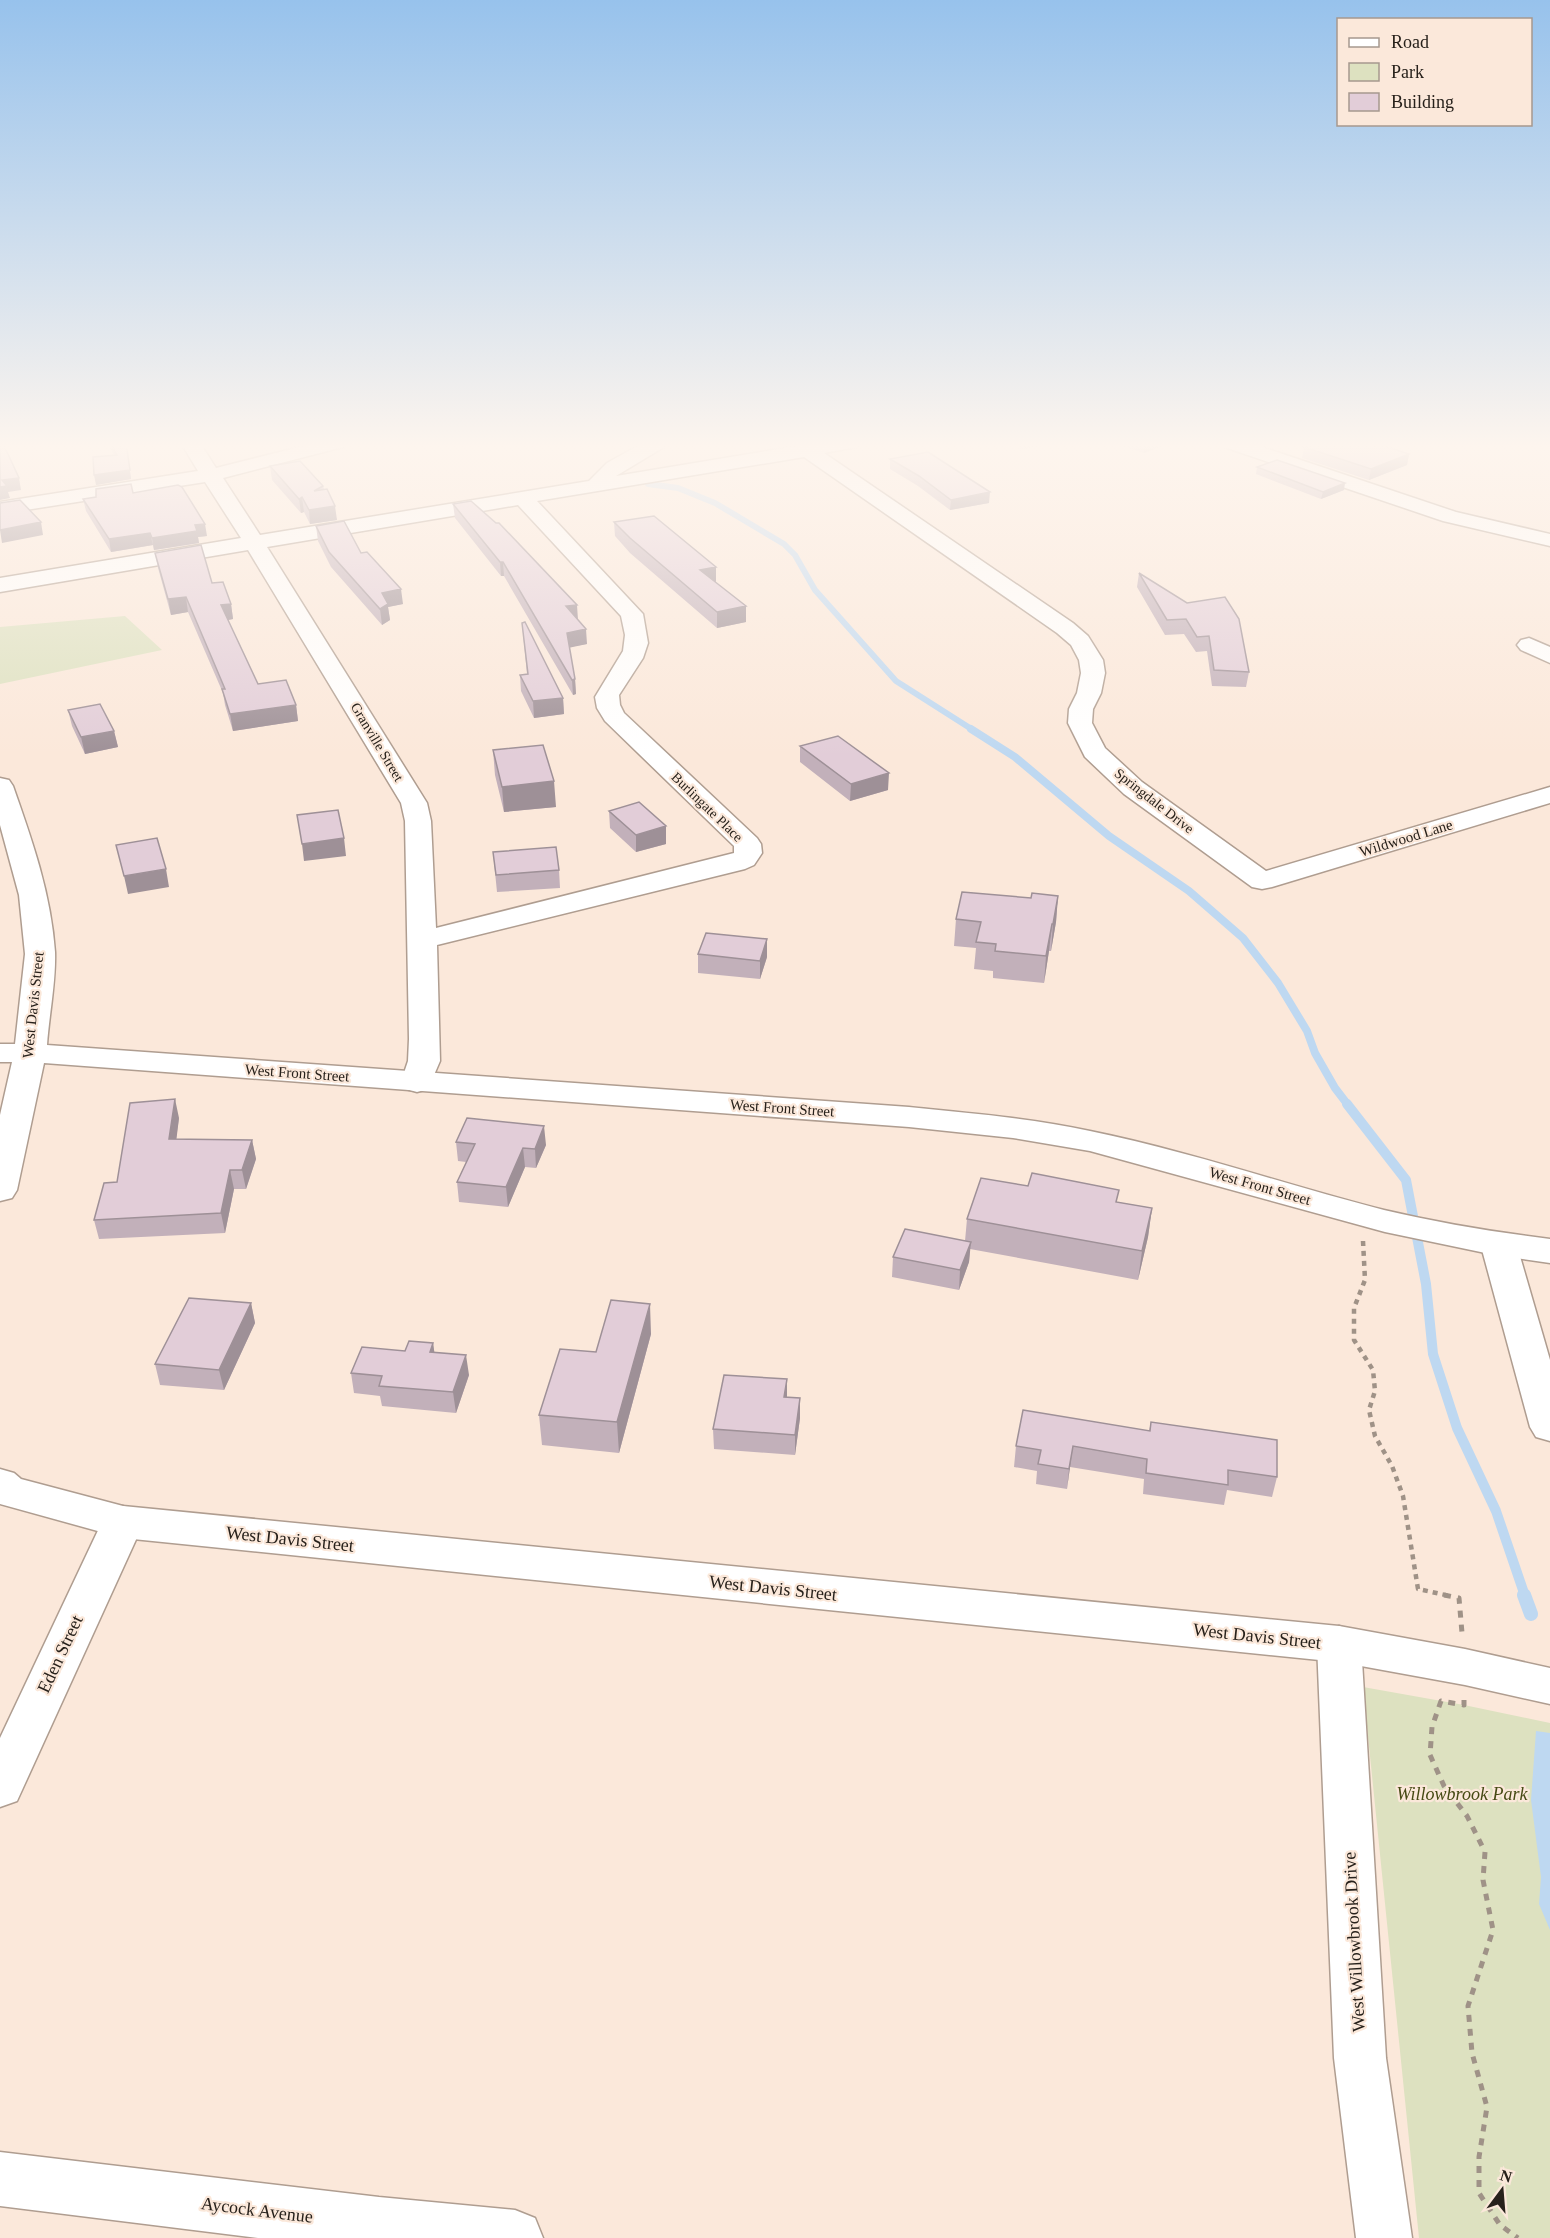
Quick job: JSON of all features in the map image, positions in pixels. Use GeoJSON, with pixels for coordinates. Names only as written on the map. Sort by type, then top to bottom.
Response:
{"type":"FeatureCollection","features":[{"type":"Feature","properties":{"kind":"street"},"geometry":{"type":"LineString","coordinates":[[0,585],[222,547]]}},
{"type":"Feature","properties":{"kind":"street","name":"Granville Street"},"geometry":{"type":"LineString","coordinates":[[257,547],[414,802],[418,821],[425,1039],[424,1061],[417,1082]]}},
{"type":"Feature","properties":{"kind":"street","name":"Burlingate Place"},"geometry":{"type":"LineString","coordinates":[[421,940],[735,863],[744,859],[748,853],[747,844],[617,721],[609,708],[606,697],[635,653],[639,639],[633,614],[570,547]]}},
{"type":"Feature","properties":{"kind":"street","name":"Springdale Drive"},"geometry":{"type":"LineString","coordinates":[[948,547],[1065,628],[1080,641],[1091,660],[1094,673],[1082,709],[1080,723],[1094,752],[1133,788],[1262,881]]}},
{"type":"Feature","properties":{"kind":"street"},"geometry":{"type":"LineString","coordinates":[[1529,645],[1550,656]]}},
{"type":"Feature","properties":{"kind":"street","name":"West Davis Street"},"geometry":{"type":"LineString","coordinates":[[0,786],[23,853],[33,895],[40,954],[15,1053],[0,1190]]}},
{"type":"Feature","properties":{"kind":"street","name":"Wildwood Lane"},"geometry":{"type":"LineString","coordinates":[[1262,881],[1550,795]]}},
{"type":"Feature","properties":{"kind":"street","name":"West Front Street"},"geometry":{"type":"LineString","coordinates":[[15,1053],[897,1117],[1023,1129],[1115,1146],[1368,1226],[1454,1237],[1499,1246],[1550,1251]]}},
{"type":"Feature","properties":{"kind":"street"},"geometry":{"type":"LineString","coordinates":[[1499,1246],[1550,1427]]}},
{"type":"Feature","properties":{"kind":"street","name":"West Davis Street"},"geometry":{"type":"LineString","coordinates":[[0,1484],[8,1491],[123,1522],[1339,1644],[1465,1667],[1550,1686]]}},
{"type":"Feature","properties":{"kind":"street","name":"Eden Street"},"geometry":{"type":"LineString","coordinates":[[0,1787],[123,1522]]}},
{"type":"Feature","properties":{"kind":"street","name":"West Willowbrook Drive"},"geometry":{"type":"LineString","coordinates":[[1339,1644],[1360,2058],[1384,2238]]}},
{"type":"Feature","properties":{"kind":"street","name":"Aycock Avenue"},"geometry":{"type":"LineString","coordinates":[[0,2179],[379,2225],[515,2238]]}},
{"type":"Feature","properties":{"kind":"path"},"geometry":{"type":"LineString","coordinates":[[1368,1226],[1363,1234],[1365,1280],[1354,1308],[1354,1340],[1373,1370],[1375,1391],[1369,1410],[1371,1419],[1376,1436],[1392,1466],[1403,1496],[1418,1589],[1459,1598],[1465,1667],[1464,1704],[1441,1701],[1432,1727],[1430,1755],[1444,1786],[1467,1816],[1485,1852],[1483,1880],[1493,1930],[1468,2007],[1472,2054],[1487,2107],[1479,2157],[1479,2193],[1500,2225],[1518,2238]]}},
{"type":"Feature","properties":{"kind":"green space"},"geometry":{"type":"Polygon","coordinates":[[[125,616],[162,650],[0,684],[0,627],[125,616]]]}},
{"type":"Feature","properties":{"kind":"green space","name":"Willowbrook Park"},"geometry":{"type":"Polygon","coordinates":[[[1363,1687],[1550,1723],[1550,2238],[1419,2238],[1363,1687]]]}},
{"type":"Feature","properties":{"kind":"water"},"geometry":{"type":"Polygon","coordinates":[[[1536,1731],[1550,1733],[1550,1930],[1539,1904],[1541,1877],[1531,1800],[1536,1731]]]}},
{"type":"Feature","properties":{"kind":"building"},"geometry":{"type":"Polygon","coordinates":[[[202,547],[212,583],[223,582],[231,604],[221,605],[258,684],[286,680],[296,705],[230,714],[222,689],[225,689],[186,597],[168,599],[155,553],[202,547]]]}},
{"type":"Feature","properties":{"kind":"building"},"geometry":{"type":"Polygon","coordinates":[[[327,547],[358,547],[361,553],[367,552],[401,589],[382,593],[388,604],[380,609],[327,547]]]}},
{"type":"Feature","properties":{"kind":"building"},"geometry":{"type":"Polygon","coordinates":[[[488,547],[522,547],[577,605],[566,606],[586,629],[567,633],[575,679],[572,680],[503,562],[500,562],[488,547]]]}},
{"type":"Feature","properties":{"kind":"building"},"geometry":{"type":"Polygon","coordinates":[[[641,547],[692,547],[716,567],[700,570],[746,606],[717,612],[641,547]]]}},
{"type":"Feature","properties":{"kind":"building"},"geometry":{"type":"Polygon","coordinates":[[[1139,573],[1187,603],[1225,597],[1239,619],[1249,672],[1214,670],[1209,636],[1197,637],[1186,619],[1167,620],[1139,573]]]}},
{"type":"Feature","properties":{"kind":"building"},"geometry":{"type":"Polygon","coordinates":[[[525,622],[563,698],[533,701],[520,675],[528,674],[522,623],[525,622]]]}},
{"type":"Feature","properties":{"kind":"building"},"geometry":{"type":"Polygon","coordinates":[[[100,704],[114,731],[81,737],[68,710],[100,704]]]}},
{"type":"Feature","properties":{"kind":"building"},"geometry":{"type":"Polygon","coordinates":[[[838,736],[889,773],[851,784],[800,746],[838,736]]]}},
{"type":"Feature","properties":{"kind":"building"},"geometry":{"type":"Polygon","coordinates":[[[543,745],[554,781],[502,787],[493,750],[543,745]]]}},
{"type":"Feature","properties":{"kind":"building"},"geometry":{"type":"Polygon","coordinates":[[[639,802],[666,826],[636,835],[609,811],[639,802]]]}},
{"type":"Feature","properties":{"kind":"building"},"geometry":{"type":"Polygon","coordinates":[[[338,810],[344,838],[302,844],[297,815],[338,810]]]}},
{"type":"Feature","properties":{"kind":"building"},"geometry":{"type":"Polygon","coordinates":[[[157,838],[166,869],[124,876],[116,845],[157,838]]]}},
{"type":"Feature","properties":{"kind":"building"},"geometry":{"type":"Polygon","coordinates":[[[556,847],[559,870],[496,875],[493,852],[556,847]]]}},
{"type":"Feature","properties":{"kind":"building"},"geometry":{"type":"Polygon","coordinates":[[[962,892],[1031,898],[1032,893],[1058,896],[1046,956],[995,951],[996,944],[976,942],[981,922],[956,919],[962,892]]]}},
{"type":"Feature","properties":{"kind":"building"},"geometry":{"type":"Polygon","coordinates":[[[706,933],[767,939],[760,961],[698,954],[706,933]]]}},
{"type":"Feature","properties":{"kind":"building"},"geometry":{"type":"Polygon","coordinates":[[[175,1099],[169,1139],[252,1140],[242,1170],[230,1170],[221,1213],[94,1220],[104,1183],[117,1182],[130,1103],[175,1099]]]}},
{"type":"Feature","properties":{"kind":"building"},"geometry":{"type":"Polygon","coordinates":[[[467,1118],[544,1126],[535,1149],[523,1148],[506,1187],[457,1182],[475,1144],[456,1142],[467,1118]]]}},
{"type":"Feature","properties":{"kind":"building"},"geometry":{"type":"Polygon","coordinates":[[[1032,1173],[1119,1190],[1116,1202],[1152,1208],[1142,1251],[967,1219],[981,1178],[1028,1186],[1032,1173]]]}},
{"type":"Feature","properties":{"kind":"building"},"geometry":{"type":"Polygon","coordinates":[[[905,1229],[971,1242],[960,1270],[893,1257],[905,1229]]]}},
{"type":"Feature","properties":{"kind":"building"},"geometry":{"type":"Polygon","coordinates":[[[189,1298],[251,1303],[219,1370],[155,1364],[189,1298]]]}},
{"type":"Feature","properties":{"kind":"building"},"geometry":{"type":"Polygon","coordinates":[[[611,1300],[650,1304],[617,1422],[539,1415],[560,1349],[596,1352],[611,1300]]]}},
{"type":"Feature","properties":{"kind":"building"},"geometry":{"type":"Polygon","coordinates":[[[409,1341],[433,1343],[430,1352],[466,1355],[453,1392],[379,1386],[382,1376],[351,1373],[362,1347],[405,1351],[409,1341]]]}},
{"type":"Feature","properties":{"kind":"building"},"geometry":{"type":"Polygon","coordinates":[[[724,1375],[787,1379],[784,1397],[800,1398],[795,1435],[713,1429],[724,1375]]]}},
{"type":"Feature","properties":{"kind":"building"},"geometry":{"type":"Polygon","coordinates":[[[1023,1410],[1150,1431],[1151,1422],[1277,1440],[1277,1477],[1228,1470],[1228,1485],[1146,1473],[1147,1459],[1073,1446],[1069,1469],[1038,1464],[1041,1450],[1016,1446],[1023,1410]]]}},
{"type":"Feature","properties":{"kind":"waterway"},"geometry":{"type":"LineString","coordinates":[[787,547],[795,555],[815,590],[896,681],[973,730]]}},
{"type":"Feature","properties":{"kind":"waterway"},"geometry":{"type":"LineString","coordinates":[[971,729],[1015,757],[1109,836],[1189,891],[1243,938],[1278,983],[1307,1031],[1315,1053],[1335,1088],[1348,1105]]}},
{"type":"Feature","properties":{"kind":"waterway"},"geometry":{"type":"LineString","coordinates":[[1347,1104],[1406,1180],[1426,1284],[1433,1354],[1457,1428],[1496,1511],[1525,1596]]}},
{"type":"Feature","properties":{"kind":"waterway"},"geometry":{"type":"LineString","coordinates":[[1524,1595],[1531,1614]]}}]}
